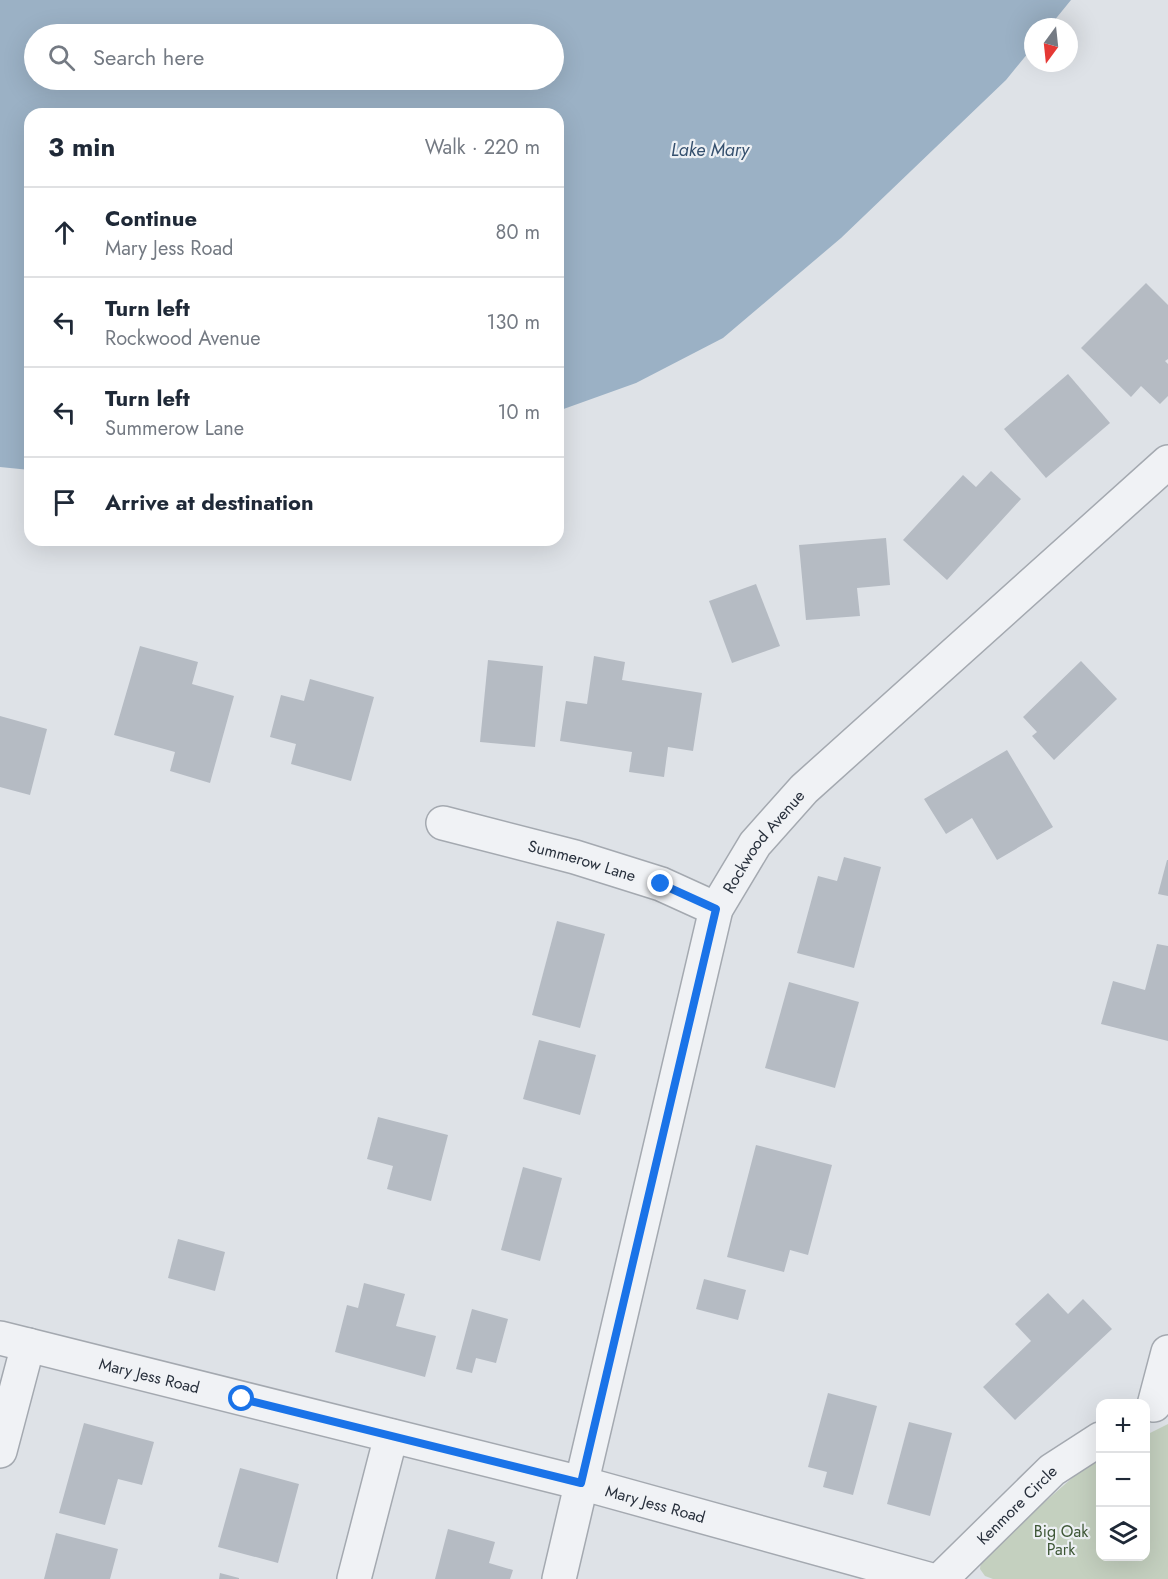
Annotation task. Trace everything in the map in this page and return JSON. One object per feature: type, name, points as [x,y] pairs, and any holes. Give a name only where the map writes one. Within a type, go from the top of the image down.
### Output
[{"type":"street","name":"Rockwood Avenue","points":[[559,1579],[716,909],[755,844],[804,789],[1168,462]]},
{"type":"street","name":"Summerow Lane","points":[[443,823],[575,857],[661,884],[716,909]]},
{"type":"street","name":"Mary Jess Road","points":[[14,1342],[581,1483],[927,1579]]},
{"type":"street","points":[[0,1451],[14,1342]]},
{"type":"street","points":[[1156,1405],[1168,1352]]},
{"type":"street","points":[[354,1579],[391,1436]]},
{"type":"street","name":"Kenmore Circle","points":[[940,1579],[1052,1470],[1096,1442]]},
{"type":"green space","name":"Big Oak Park","points":[[1168,1424],[1168,1579],[993,1579],[985,1576],[980,1569],[982,1554],[1088,1464],[1096,1460],[1096,1561],[1150,1561],[1150,1433]]},
{"type":"water","name":"Lake Mary","points":[[0,0],[1071,0],[1056,18],[1024,18],[1024,58],[1006,80],[841,238],[723,338],[636,383],[564,409],[564,108],[24,108],[24,469],[0,467]]},
{"type":"building","points":[[1146,283],[1168,305],[1168,359],[1165,361],[1168,364],[1168,396],[1160,404],[1141,386],[1131,397],[1081,348]]},
{"type":"building","points":[[1068,374],[1110,423],[1046,478],[1004,429]]},
{"type":"building","points":[[991,471],[1021,499],[947,580],[903,540],[963,475],[976,487]]},
{"type":"building","points":[[886,538],[890,585],[857,588],[860,616],[806,620],[799,545]]},
{"type":"building","points":[[756,584],[780,646],[732,663],[709,601]]},
{"type":"building","points":[[140,646],[198,662],[192,684],[234,696],[210,783],[170,771],[175,752],[114,735]]},
{"type":"building","points":[[594,656],[625,662],[622,680],[702,693],[693,751],[668,747],[664,777],[629,772],[632,752],[560,741],[566,701],[587,704]]},
{"type":"building","points":[[488,660],[543,666],[535,747],[480,742]]},
{"type":"building","points":[[1081,661],[1117,699],[1054,760],[1032,736],[1037,732],[1023,717]]},
{"type":"building","points":[[310,679],[374,697],[351,781],[291,764],[296,744],[270,737],[281,695],[304,701]]},
{"type":"building","points":[[0,716],[47,729],[30,795],[0,787]]},
{"type":"building","points":[[1007,750],[1053,827],[997,860],[972,818],[946,834],[924,799]]},
{"type":"building","points":[[844,857],[881,867],[854,968],[797,953],[818,876],[837,881]]},
{"type":"building","points":[[1168,860],[1168,896],[1158,894]]},
{"type":"building","points":[[557,921],[605,934],[580,1028],[532,1015]]},
{"type":"building","points":[[1157,944],[1168,946],[1168,1041],[1101,1024],[1113,981],[1145,990]]},
{"type":"building","points":[[789,982],[859,1002],[835,1088],[765,1068]]},
{"type":"building","points":[[539,1040],[596,1055],[580,1115],[523,1099]]},
{"type":"building","points":[[378,1117],[448,1135],[431,1201],[387,1189],[393,1166],[367,1159]]},
{"type":"building","points":[[756,1145],[832,1165],[808,1255],[790,1250],[784,1272],[727,1257]]},
{"type":"building","points":[[523,1167],[562,1178],[540,1261],[501,1250]]},
{"type":"building","points":[[178,1239],[225,1252],[215,1291],[168,1278]]},
{"type":"building","points":[[704,1279],[746,1290],[738,1320],[696,1309]]},
{"type":"building","points":[[364,1283],[405,1294],[396,1326],[436,1336],[425,1377],[335,1352],[347,1305],[358,1308]]},
{"type":"building","points":[[1048,1293],[1068,1314],[1083,1299],[1112,1329],[1015,1420],[983,1387],[1031,1341],[1015,1324]]},
{"type":"building","points":[[472,1309],[508,1319],[496,1363],[476,1358],[472,1373],[456,1369]]},
{"type":"building","points":[[828,1393],[877,1406],[853,1495],[823,1487],[827,1472],[808,1467]]},
{"type":"building","points":[[909,1422],[952,1433],[930,1516],[887,1504]]},
{"type":"building","points":[[84,1423],[154,1442],[142,1485],[118,1479],[105,1525],[59,1513]]},
{"type":"building","points":[[240,1468],[299,1484],[278,1563],[218,1547]]},
{"type":"building","points":[[448,1529],[495,1542],[489,1563],[513,1570],[510,1579],[435,1579]]},
{"type":"building","points":[[56,1533],[118,1549],[110,1579],[44,1579]]},
{"type":"building","points":[[220,1573],[239,1578],[239,1579],[219,1579]]},
{"type":"route","points":[[242,1399],[581,1483],[716,909],[661,884]]}]
